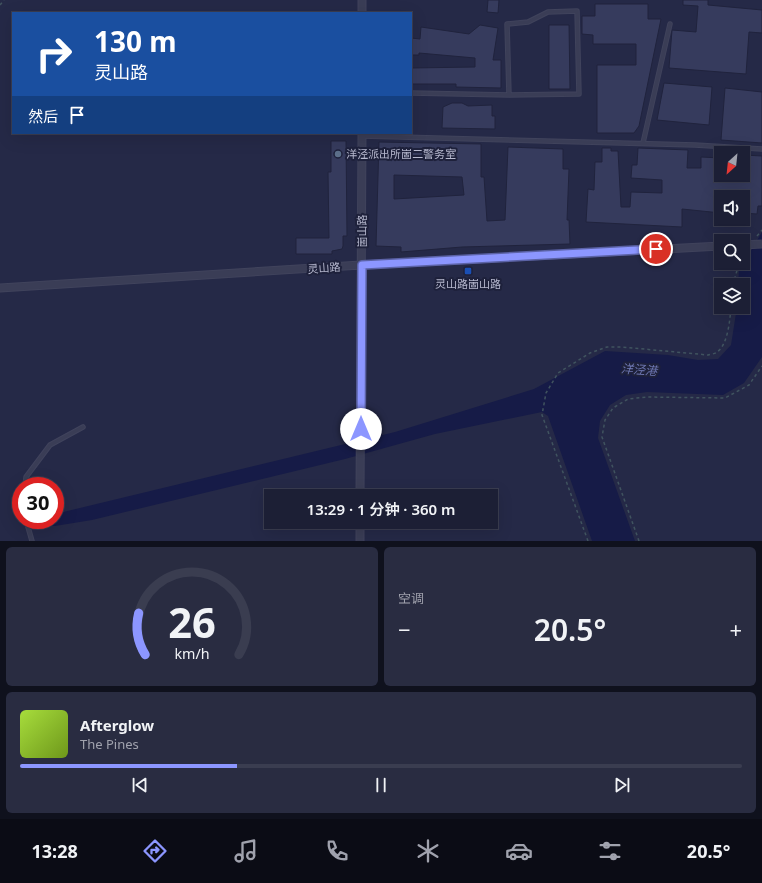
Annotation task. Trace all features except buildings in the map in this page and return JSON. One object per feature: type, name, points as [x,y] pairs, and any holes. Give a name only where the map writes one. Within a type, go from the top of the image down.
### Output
[{"type":"street","points":[[362,0],[362,12]]},
{"type":"street","name":"崮山路","points":[[360,489],[362,134]]},
{"type":"street","points":[[750,245],[762,244]]},
{"type":"street","name":"灵山路","points":[[0,288],[362,265],[714,246]]},
{"type":"street","points":[[360,529],[360,541]]},
{"type":"lane","points":[[412,93],[509,96],[579,94],[577,11],[548,12],[528,22],[507,24],[509,96]]},
{"type":"lane","points":[[643,144],[670,24]]},
{"type":"lane","points":[[362,134],[762,149]]},
{"type":"lane","points":[[26,477],[50,445],[83,426]]},
{"type":"lane","points":[[29,529],[32,541]]},
{"type":"path","points":[[0,4],[4,0]]},
{"type":"path","points":[[588,541],[542,415],[546,393],[558,373],[590,353],[607,348],[708,355],[718,352],[724,344],[729,328],[730,314]]},
{"type":"path","points":[[639,541],[602,437],[605,420],[613,408],[628,399],[647,397],[725,398],[749,385],[762,366]]},
{"type":"water","name":"洋泾港","points":[[762,232],[762,357],[744,383],[723,395],[647,392],[626,395],[610,405],[600,421],[598,438],[635,541],[592,541],[548,416],[542,412],[435,434],[345,459],[92,520],[64,525],[64,512],[395,432],[534,389],[605,351],[668,355],[698,360],[718,359],[731,345],[736,314],[750,314],[750,278],[738,278],[740,270],[750,270],[750,252]]},
{"type":"place","name":"洋泾派出所崮二警务室","points":[[338,154]]},
{"type":"place","name":"灵山路崮山路","points":[[468,271]]},
{"type":"route","points":[[361,429],[362,265],[656,249]]}]
